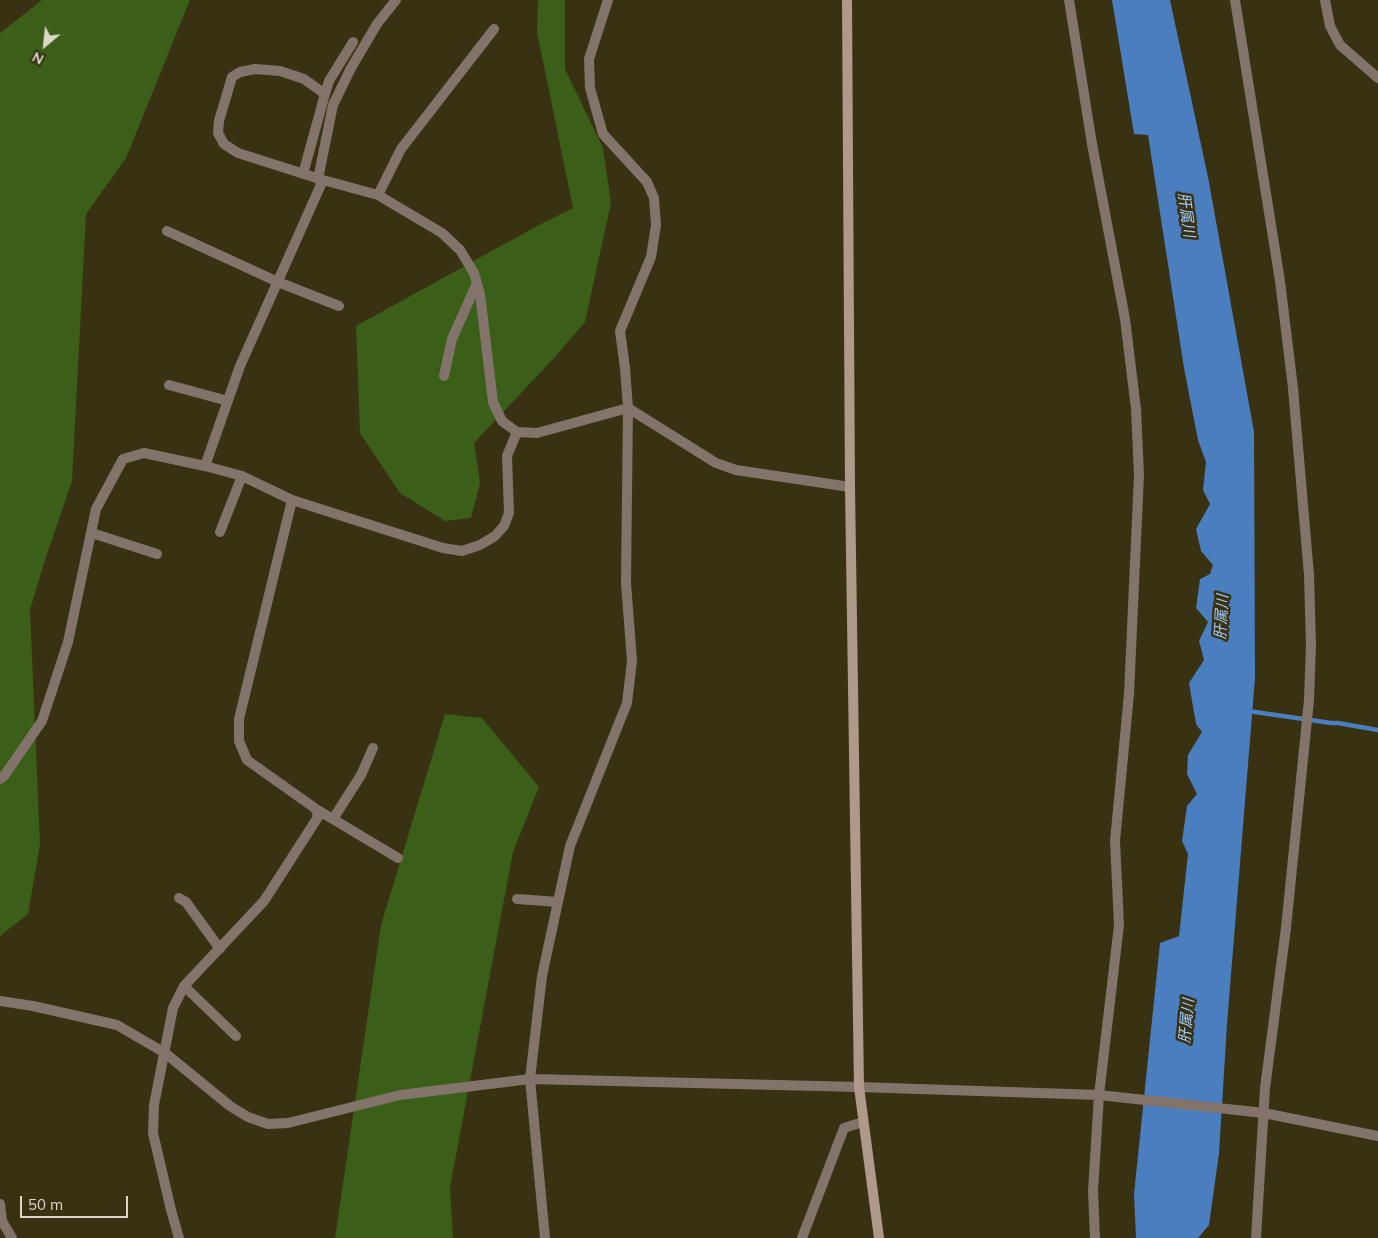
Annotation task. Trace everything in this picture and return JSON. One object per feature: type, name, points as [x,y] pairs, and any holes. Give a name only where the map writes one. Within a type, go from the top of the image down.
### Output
[{"type":"street","points":[[205,466],[240,366],[321,180],[333,105],[351,68],[373,32],[396,0]]},
{"type":"street","points":[[545,1238],[530,1079],[542,976],[570,846],[627,703],[632,661],[626,583],[628,408],[620,331],[651,257],[656,225],[654,198],[647,182],[603,134],[590,88],[589,59],[608,0]]},
{"type":"street","points":[[846,0],[850,487],[859,1087],[879,1238]]},
{"type":"street","points":[[1069,0],[1092,144],[1126,319],[1136,409],[1139,474],[1129,694],[1115,841],[1120,925],[1099,1095],[1093,1191],[1095,1238]]},
{"type":"street","points":[[1235,0],[1280,281],[1292,378],[1309,575],[1311,645],[1309,700],[1286,928],[1261,1113],[1256,1238]]},
{"type":"street","points":[[1325,0],[1330,26],[1340,45],[1378,78]]},
{"type":"street","points":[[378,195],[401,149],[494,29]]},
{"type":"street","points":[[303,174],[329,81],[353,42]]},
{"type":"street","points":[[326,94],[304,79],[280,71],[254,68],[240,72],[232,77],[219,121],[218,133],[224,144],[238,152],[321,180],[378,195],[442,233],[460,250],[474,273],[480,294],[493,402],[502,421],[517,432],[537,433],[628,408],[716,464],[736,470],[850,487]]},
{"type":"street","points":[[167,231],[278,282],[338,306]]},
{"type":"street","points":[[444,376],[452,339],[477,283]]},
{"type":"street","points":[[169,385],[228,401]]},
{"type":"street","points":[[0,779],[42,721],[68,642],[96,510],[123,459],[144,453],[242,476],[292,500],[444,548],[462,551],[480,545],[495,536],[504,526],[509,513],[508,456],[517,432]]},
{"type":"street","points":[[220,532],[242,476]]},
{"type":"street","points":[[292,500],[239,718],[239,741],[248,760],[316,808],[398,858]]},
{"type":"street","points":[[92,533],[157,554]]},
{"type":"street","points":[[333,819],[361,775],[373,748]]},
{"type":"street","points":[[179,1238],[152,1133],[154,1105],[173,1008],[184,986],[264,901],[318,817],[316,808]]},
{"type":"street","points":[[179,898],[186,902],[220,949]]},
{"type":"street","points":[[516,899],[558,902]]},
{"type":"street","points":[[184,986],[236,1036]]},
{"type":"street","points":[[0,1001],[33,1006],[116,1025],[165,1054],[230,1106],[248,1117],[268,1124],[288,1123],[400,1095],[530,1079],[1099,1095],[1261,1113],[1378,1136]]},
{"type":"street","points":[[802,1238],[844,1128],[863,1122]]},
{"type":"street","points":[[0,1204],[2,1221],[12,1238]]},
{"type":"green space","points":[[42,0],[190,0],[126,158],[86,214],[72,481],[30,610],[40,844],[28,914],[0,936],[0,33]]},
{"type":"green space","points":[[538,0],[565,0],[565,69],[603,148],[611,203],[585,322],[474,443],[480,483],[471,518],[445,521],[400,493],[360,433],[356,326],[573,208],[537,32]]},
{"type":"green space","points":[[445,714],[482,718],[539,787],[513,852],[450,1187],[453,1238],[335,1238],[381,925]]},
{"type":"water","name":"肝属川","points":[[1112,0],[1170,0],[1208,177],[1254,432],[1255,678],[1227,1024],[1219,1153],[1209,1225],[1198,1238],[1136,1238],[1134,1194],[1160,943],[1179,936],[1188,854],[1182,841],[1187,806],[1197,794],[1187,774],[1188,755],[1202,732],[1196,724],[1189,683],[1204,660],[1199,641],[1208,622],[1196,608],[1200,579],[1210,574],[1213,565],[1201,551],[1196,529],[1210,504],[1203,490],[1206,462],[1198,440],[1184,368],[1148,135],[1134,134]]},
{"type":"waterway","points":[[1248,711],[1378,730]]}]
